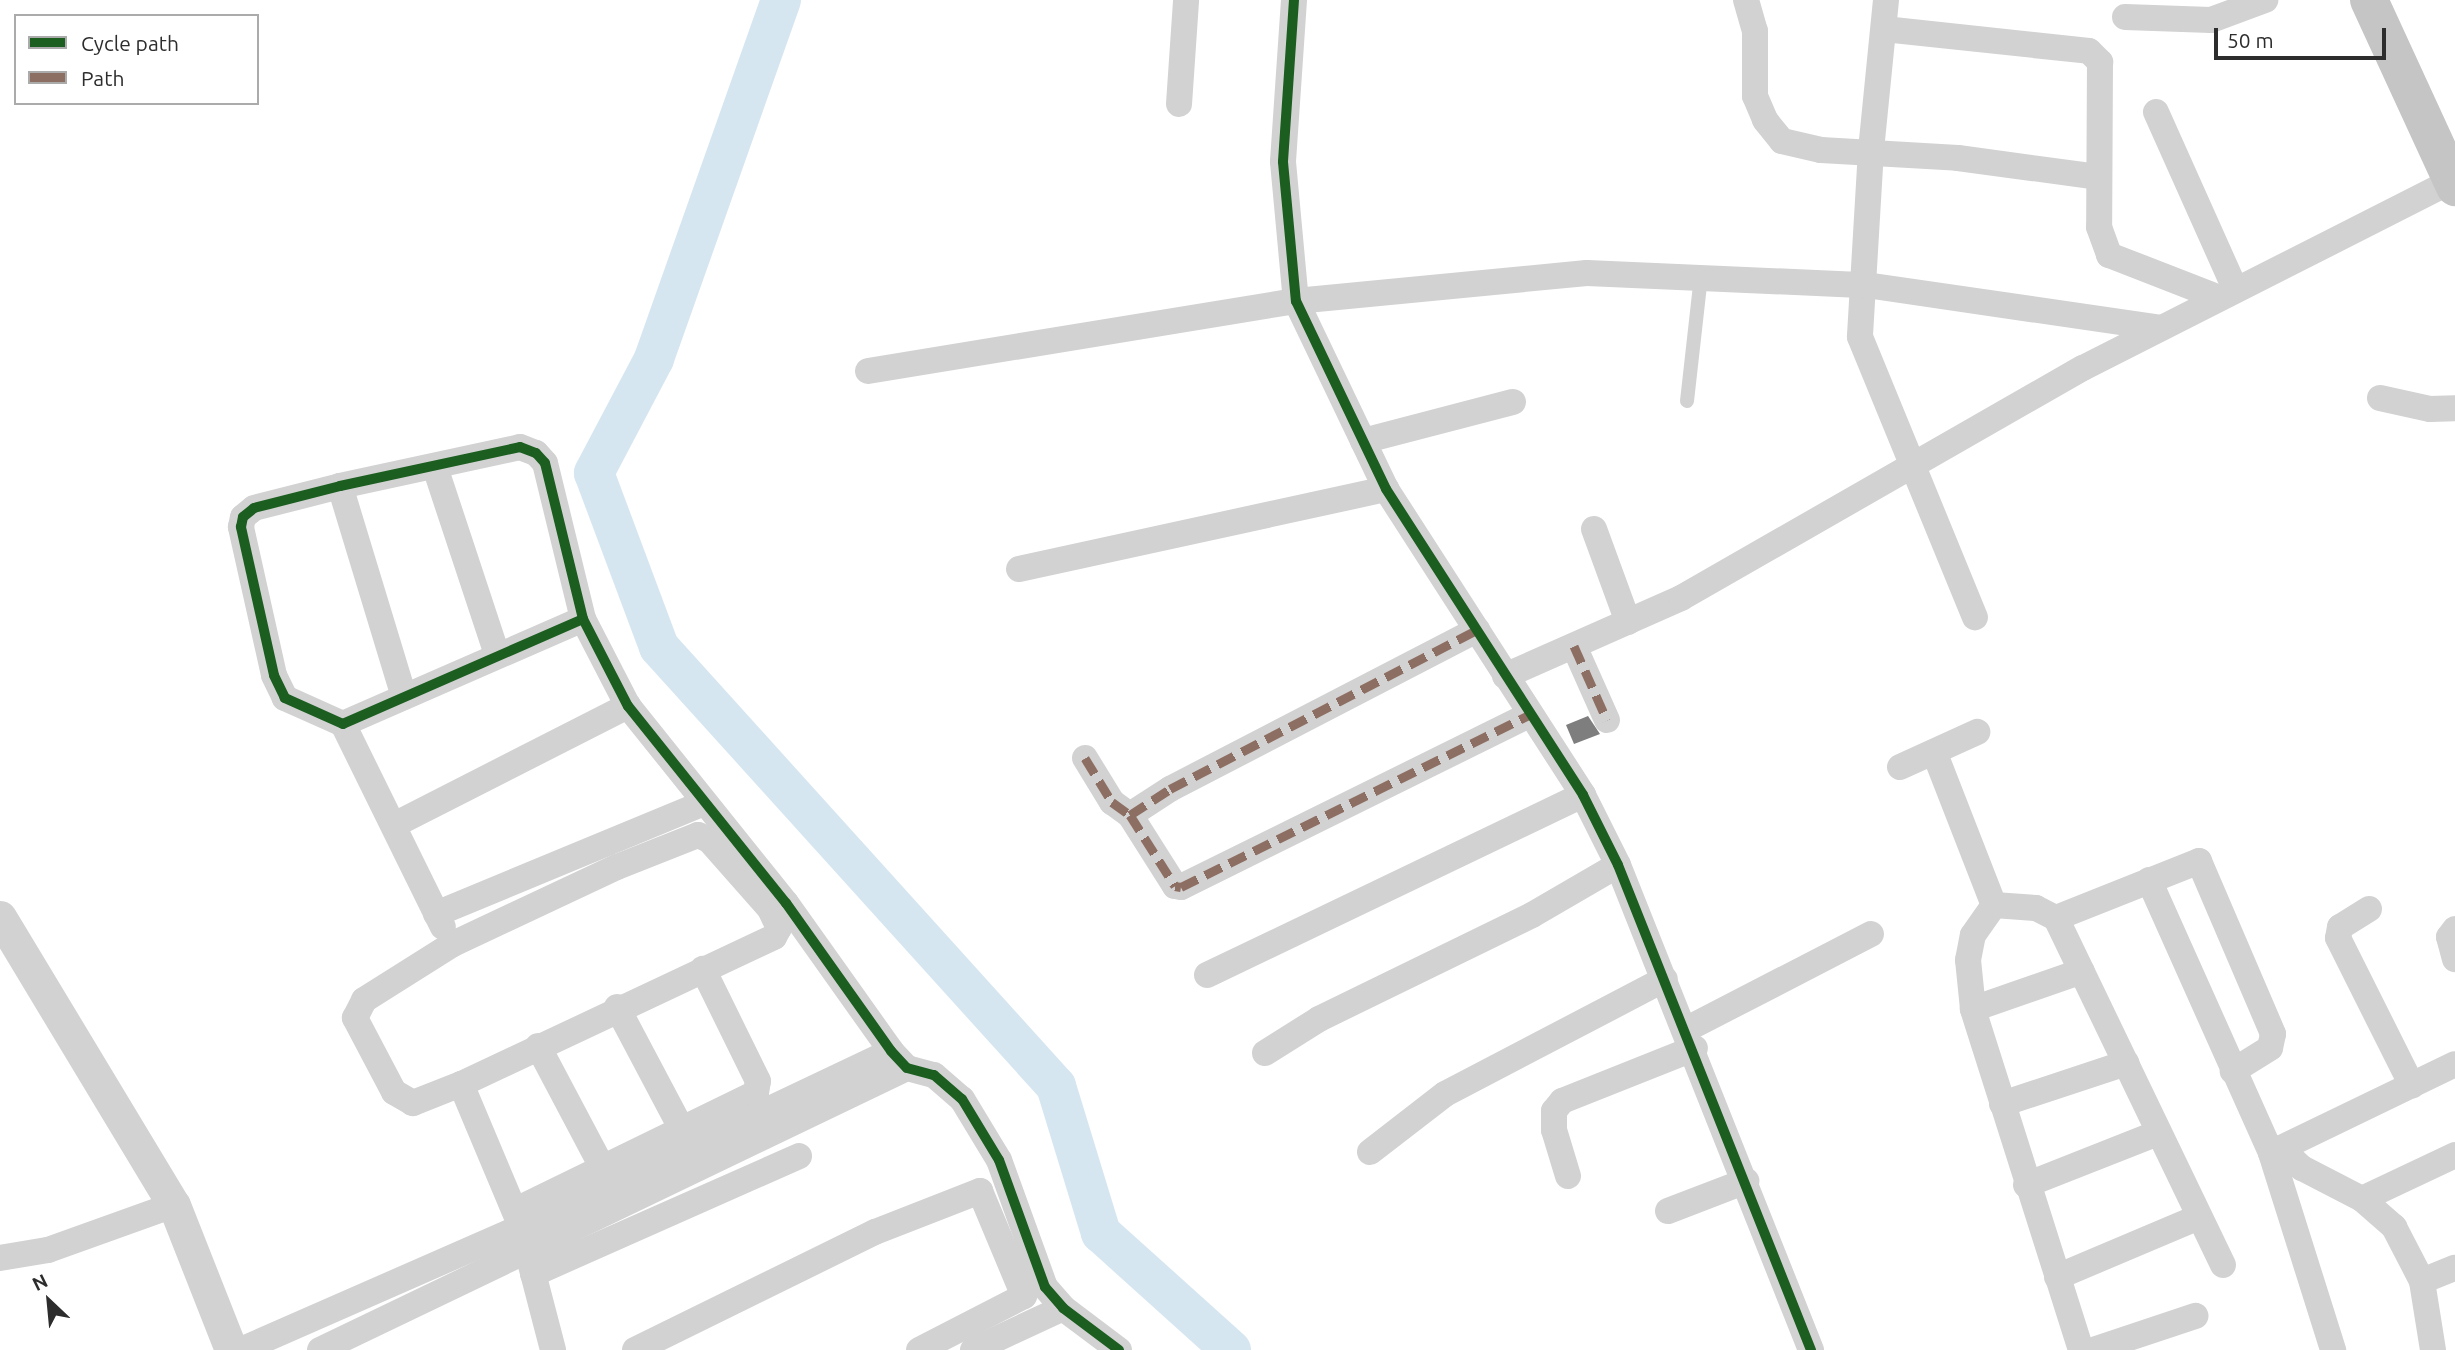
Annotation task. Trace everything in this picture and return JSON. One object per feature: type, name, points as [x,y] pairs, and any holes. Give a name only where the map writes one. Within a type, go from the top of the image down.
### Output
[{"type":"main road","points":[[2378,4],[2454,182]]},
{"type":"street","points":[[1179,104],[1186,0]]},
{"type":"street","points":[[1294,0],[1283,162],[1296,301],[1386,489],[1583,795],[1618,865],[1691,1039],[1811,1350]]},
{"type":"street","points":[[1745,0],[1755,32],[1755,96],[1765,120],[1782,141],[1821,150],[1871,150],[2098,177]]},
{"type":"street","points":[[1886,0],[1871,150],[1866,285],[1860,337],[1910,465],[1975,617]]},
{"type":"street","points":[[2125,17],[2211,20],[2265,0]]},
{"type":"street","points":[[1884,29],[2090,51],[2100,62],[2099,227],[2109,255],[2228,293]]},
{"type":"street","points":[[2156,112],[2228,293]]},
{"type":"street","points":[[1505,676],[1628,622],[1742,565],[1910,465],[2160,328],[2454,182]]},
{"type":"street","points":[[868,370],[1296,301],[1587,273],[1866,285],[2160,328]]},
{"type":"street","points":[[2380,398],[2430,409],[2455,408]]},
{"type":"street","points":[[1363,441],[1513,402]]},
{"type":"street","points":[[453,944],[343,724],[285,698],[274,675],[241,527],[243,517],[254,509],[340,486],[520,447],[536,453],[545,463],[583,619],[628,706],[786,903],[899,1059],[934,1075],[962,1100],[999,1160],[1037,1272],[1063,1308],[1119,1350]]},
{"type":"street","points":[[435,467],[497,654]]},
{"type":"street","points":[[340,486],[403,694]]},
{"type":"street","points":[[1019,569],[1386,489]]},
{"type":"street","points":[[1594,529],[1628,622]]},
{"type":"street","points":[[343,724],[403,694],[583,619]]},
{"type":"street","points":[[1130,815],[1170,789],[1477,630]]},
{"type":"street","points":[[1574,646],[1607,720]]},
{"type":"street","points":[[394,825],[628,706]]},
{"type":"street","points":[[1085,758],[1112,802],[1130,815],[1175,886],[1181,887],[1531,715]]},
{"type":"street","points":[[1900,767],[1935,754],[1977,732]]},
{"type":"street","points":[[1935,754],[1994,905]]},
{"type":"street","points":[[1207,975],[1263,944],[1583,795]]},
{"type":"street","points":[[436,914],[704,803]]},
{"type":"street","points":[[698,835],[709,840],[761,900],[779,928],[774,937],[703,969],[617,1007],[461,1084],[413,1103],[400,1100],[355,1018],[364,1000],[453,944],[617,867],[698,835]]},
{"type":"street","points":[[2056,918],[2190,862],[2199,861],[2206,868],[2273,1034],[2270,1048],[2233,1071]]},
{"type":"street","points":[[1265,1053],[1319,1019],[1532,915],[1618,865]]},
{"type":"street","points":[[2149,880],[2233,1071],[2276,1150],[2333,1350]]},
{"type":"street","points":[[1994,905],[2036,908],[2056,918],[2223,1265]]},
{"type":"street","points":[[1994,905],[1973,935],[1968,960],[1973,1009],[2026,1185],[2081,1350]]},
{"type":"street","points":[[2369,909],[2340,927],[2338,937],[2412,1086]]},
{"type":"street","points":[[0,917],[174,1205],[232,1350]]},
{"type":"street","points":[[2455,929],[2449,937],[2455,959]]},
{"type":"street","points":[[1568,1177],[1554,1130],[1554,1111],[1562,1101],[1691,1039],[1871,934]]},
{"type":"street","points":[[317,1313],[326,1347],[485,1271],[524,1241],[601,1166],[747,1100],[756,1093],[758,1081],[703,969]]},
{"type":"street","points":[[1973,1009],[2082,971]]},
{"type":"street","points":[[1370,1152],[1445,1094],[1665,979]]},
{"type":"street","points":[[617,1007],[682,1130]]},
{"type":"street","points":[[538,1046],[601,1166]]},
{"type":"street","points":[[524,1241],[899,1059]]},
{"type":"street","points":[[2002,1104],[2126,1063]]},
{"type":"street","points":[[2276,1150],[2455,1063]]},
{"type":"street","points":[[461,1084],[524,1241],[553,1350]]},
{"type":"street","points":[[2026,1185],[2158,1133]]},
{"type":"street","points":[[2276,1150],[2302,1168],[2362,1199],[2394,1227],[2423,1281],[2433,1350]]},
{"type":"street","points":[[2362,1199],[2455,1155]]},
{"type":"street","points":[[240,1350],[317,1313],[473,1247],[524,1241],[799,1156]]},
{"type":"street","points":[[1668,1210],[1746,1181]]},
{"type":"street","points":[[635,1350],[875,1232],[980,1191],[1024,1296],[919,1350]]},
{"type":"street","points":[[0,1258],[48,1250],[174,1205]]},
{"type":"street","points":[[2057,1277],[2199,1217]]},
{"type":"street","points":[[473,1247],[485,1271]]},
{"type":"street","points":[[2423,1281],[2455,1268]]},
{"type":"street","points":[[973,1350],[1063,1308]]},
{"type":"street","points":[[2093,1350],[2195,1316]]},
{"type":"lane","points":[[1688,401],[1701,276]]},
{"type":"building","points":[[1588,716],[1600,734],[1574,744],[1566,725]]},
{"type":"waterway","points":[[781,0],[654,359],[594,473],[659,647],[1056,1086],[1101,1233],[1231,1350]]},
{"type":"marked path","points":[[1085,758],[1112,802],[1130,815],[1170,789],[1477,630]]},
{"type":"marked path","points":[[1574,646],[1607,720]]},
{"type":"marked path","points":[[1130,815],[1175,886],[1181,887],[1531,714]]},
{"type":"cycle path","points":[[1294,0],[1283,162],[1296,301],[1386,489],[1583,795],[1618,865],[1811,1350]]},
{"type":"cycle path","points":[[583,619],[343,724],[285,698],[274,675],[241,527],[243,517],[254,508],[340,486],[520,447],[536,453],[545,463],[583,619],[628,706],[786,903],[891,1051],[907,1068],[934,1075],[962,1099],[999,1160],[1045,1287],[1063,1308],[1119,1350]]}]
